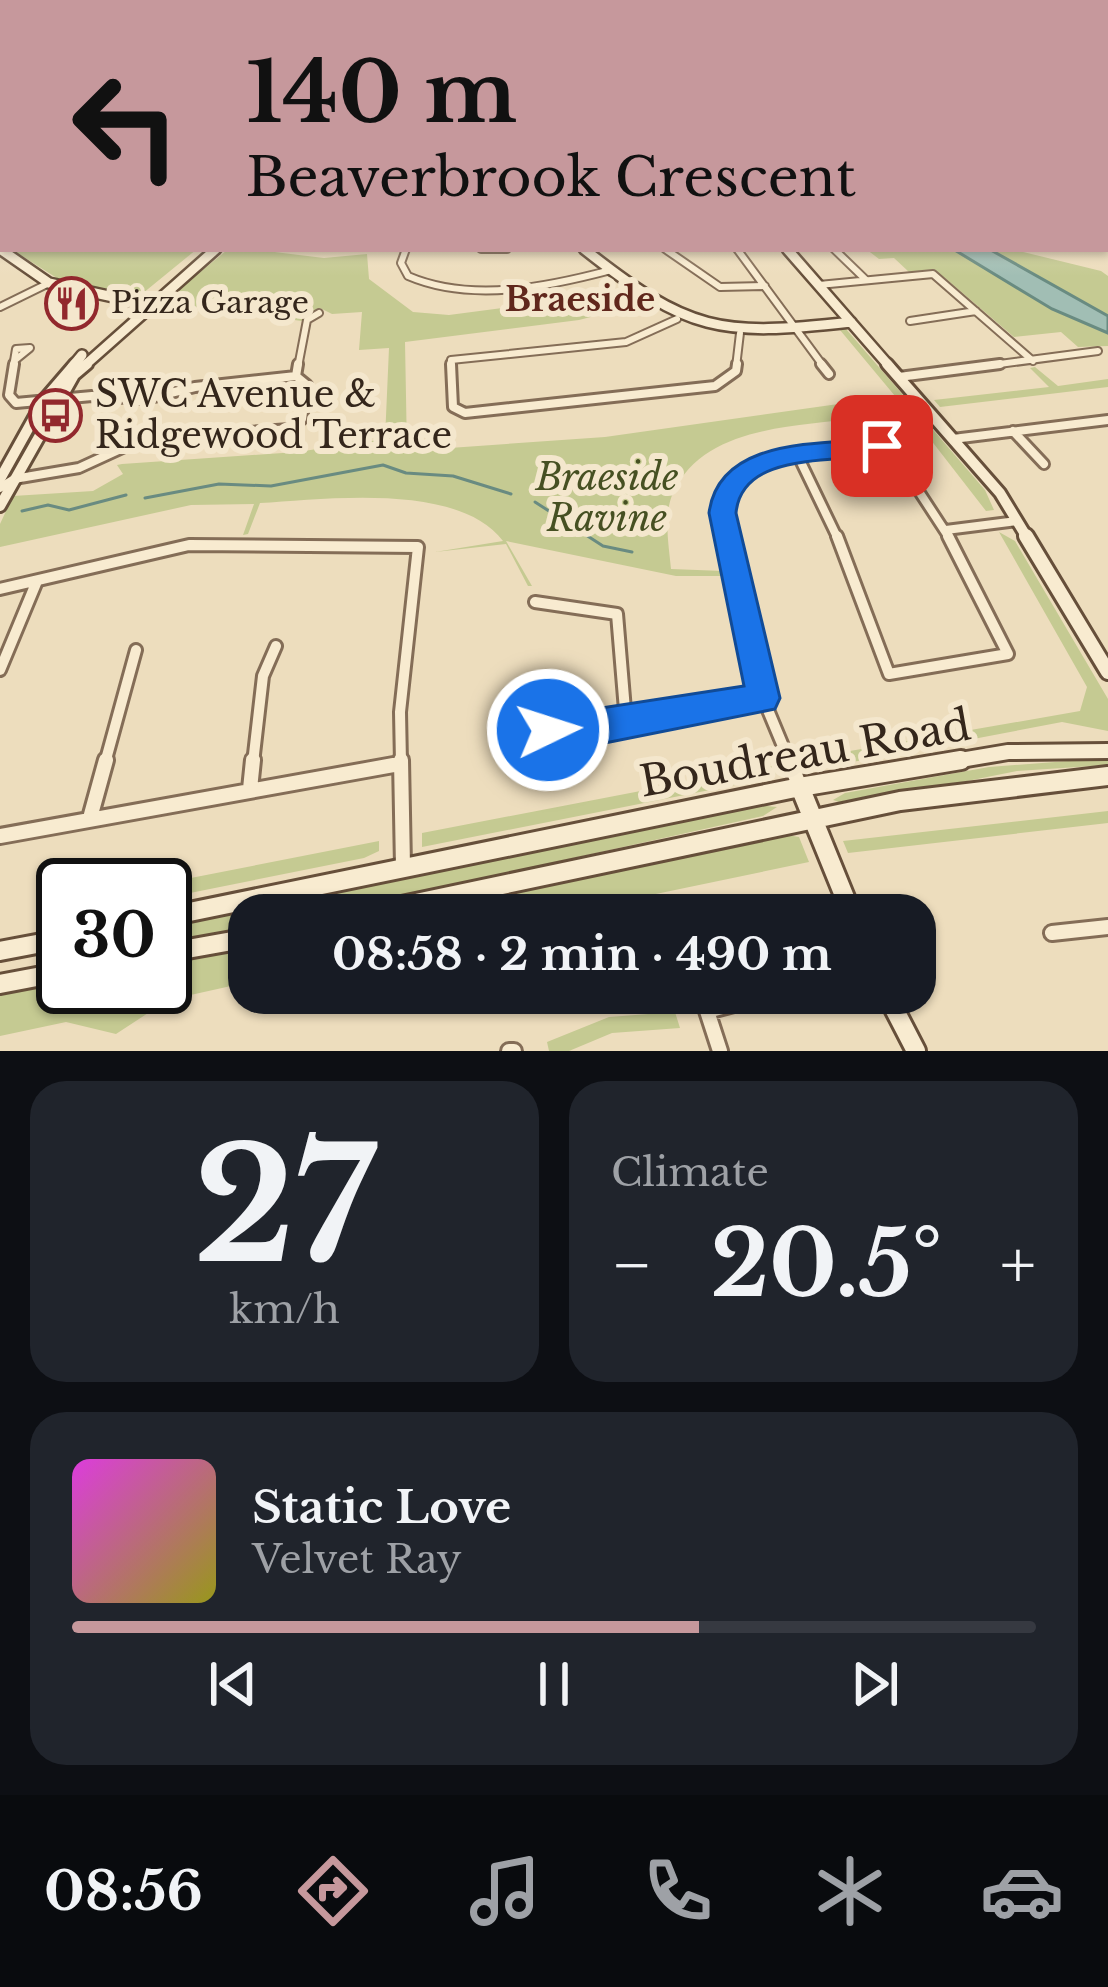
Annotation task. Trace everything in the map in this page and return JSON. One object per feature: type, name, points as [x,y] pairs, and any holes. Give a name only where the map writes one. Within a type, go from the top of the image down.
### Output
[{"type":"main road","points":[[4,252],[50,283],[145,304]]},
{"type":"main road","points":[[145,304],[203,252]]},
{"type":"main road","points":[[0,478],[88,348],[212,252]]},
{"type":"main road","points":[[588,252],[677,319],[740,333],[851,322]]},
{"type":"main road","points":[[791,252],[953,439],[1017,521],[1108,672]]},
{"type":"main road","points":[[0,506],[51,399]]},
{"type":"main road","name":"Boudreau Road","points":[[192,911],[800,787],[1008,752],[1108,751]]},
{"type":"main road","name":"Boudreau Road","points":[[459,894],[900,801],[1108,776]]},
{"type":"main road","points":[[800,787],[843,894]]},
{"type":"main road","points":[[192,948],[228,942]]},
{"type":"main road","points":[[0,952],[36,944]]},
{"type":"main road","points":[[0,984],[36,977]]},
{"type":"main road","points":[[897,1014],[916,1051]]},
{"type":"street","points":[[405,252],[401,260],[405,273],[450,290],[565,282],[611,271]]},
{"type":"street","points":[[669,252],[720,287],[765,286]]},
{"type":"street","points":[[739,252],[829,374]]},
{"type":"street","points":[[837,252],[865,279]]},
{"type":"street","points":[[819,285],[933,274],[1033,361]]},
{"type":"street","points":[[0,307],[50,283]]},
{"type":"street","points":[[910,321],[976,311]]},
{"type":"street","points":[[296,376],[307,320],[319,313]]},
{"type":"street","points":[[677,319],[626,342],[451,360],[453,407],[465,413],[715,386],[736,371],[740,333]]},
{"type":"street","points":[[899,376],[1098,352]]},
{"type":"street","points":[[0,488],[14,479],[71,471],[140,440],[290,429],[302,419],[307,385],[296,376],[195,387],[146,399],[9,401],[14,362]]},
{"type":"street","points":[[953,439],[1103,420],[1108,429]]},
{"type":"street","points":[[1013,431],[1044,464]]},
{"type":"street","points":[[798,457],[826,508],[889,674],[1008,654],[946,530],[890,447],[798,457],[748,467],[731,481],[723,499],[763,698],[800,787]]},
{"type":"street","points":[[946,530],[1017,521]]},
{"type":"street","points":[[0,590],[189,544],[418,547],[399,764],[403,868]]},
{"type":"street","points":[[0,670],[37,581]]},
{"type":"street","points":[[535,602],[617,614],[626,722]]},
{"type":"street","points":[[250,789],[263,676],[276,646]]},
{"type":"street","points":[[90,818],[136,650]]},
{"type":"street","points":[[548,730],[763,698]]},
{"type":"street","points":[[0,836],[399,764]]},
{"type":"street","points":[[1052,933],[1108,927]]},
{"type":"street","points":[[707,1014],[719,1051]]},
{"type":"green space","points":[[16,252],[193,252],[137,298],[60,280]]},
{"type":"green space","name":"Braeside Ravine","points":[[225,252],[274,252],[324,258],[367,254],[369,279],[413,312],[449,315],[625,292],[641,304],[579,320],[405,342],[407,451],[605,437],[895,396],[840,330],[846,329],[985,490],[994,510],[986,511],[913,417],[900,412],[863,418],[874,437],[859,418],[754,433],[706,454],[687,471],[668,511],[671,569],[723,571],[724,576],[676,576],[506,541],[532,586],[528,586],[506,544],[435,552],[503,541],[482,522],[455,510],[390,498],[260,503],[248,534],[243,535],[254,504],[191,505],[0,547],[0,524],[13,496],[93,491],[123,474],[117,465],[297,452],[385,439],[389,348],[359,350],[362,312],[332,314],[320,308],[302,321],[162,303]]},
{"type":"green space","points":[[870,252],[958,252],[1052,309],[1108,333],[1108,346],[1078,347],[1061,332],[1014,337],[945,278],[927,270],[909,272],[894,258],[879,259]]},
{"type":"green space","points":[[994,252],[1023,252],[1101,271],[1108,276],[1108,316]]},
{"type":"green space","points":[[1030,368],[1058,386],[1108,379],[1108,387],[940,407],[934,400],[1049,387]]},
{"type":"green space","points":[[999,532],[1015,541],[1108,699],[1108,731],[1062,722],[821,768],[804,759],[1080,711],[1087,687]]},
{"type":"green space","points":[[1108,758],[1108,765],[1017,771],[848,805],[833,800],[845,793],[989,767]]},
{"type":"green space","points":[[776,765],[775,777],[422,847],[422,833]]},
{"type":"green space","points":[[758,805],[777,807],[763,816],[411,894],[314,894]]},
{"type":"green space","points":[[1108,811],[1108,823],[848,853],[843,841]]},
{"type":"green space","points":[[787,835],[799,837],[809,862],[656,894],[504,894]]},
{"type":"green space","points":[[379,841],[379,851],[364,858],[192,893],[192,878]]},
{"type":"green space","points":[[228,911],[228,933],[192,940],[192,919]]},
{"type":"green space","points":[[228,951],[228,987],[192,995],[192,959]]},
{"type":"green space","points":[[36,986],[36,1014],[147,1014],[116,1034],[66,1022],[0,1036],[0,992]]},
{"type":"green space","points":[[676,1014],[680,1028],[612,1033],[569,1051],[549,1051],[547,1042],[609,1017]]},
{"type":"water","points":[[958,252],[994,252],[1108,316],[1108,333],[1052,309]]},
{"type":"waterway","points":[[145,498],[219,484],[271,486],[383,465],[406,473],[453,476],[511,494]]},
{"type":"waterway","points":[[22,511],[48,505],[69,510],[126,495]]},
{"type":"waterway","points":[[535,502],[603,546],[632,552]]},
{"type":"place","name":"Pizza Garage","points":[[72,303]]},
{"type":"place","name":"SWC Avenue & Ridgewood Terrace","points":[[56,415]]},
{"type":"district","name":"Braeside","points":[[580,299]]},
{"type":"route","points":[[548,730],[585,730],[763,698],[722,513],[724,492],[736,476],[762,462],[882,446]]}]
